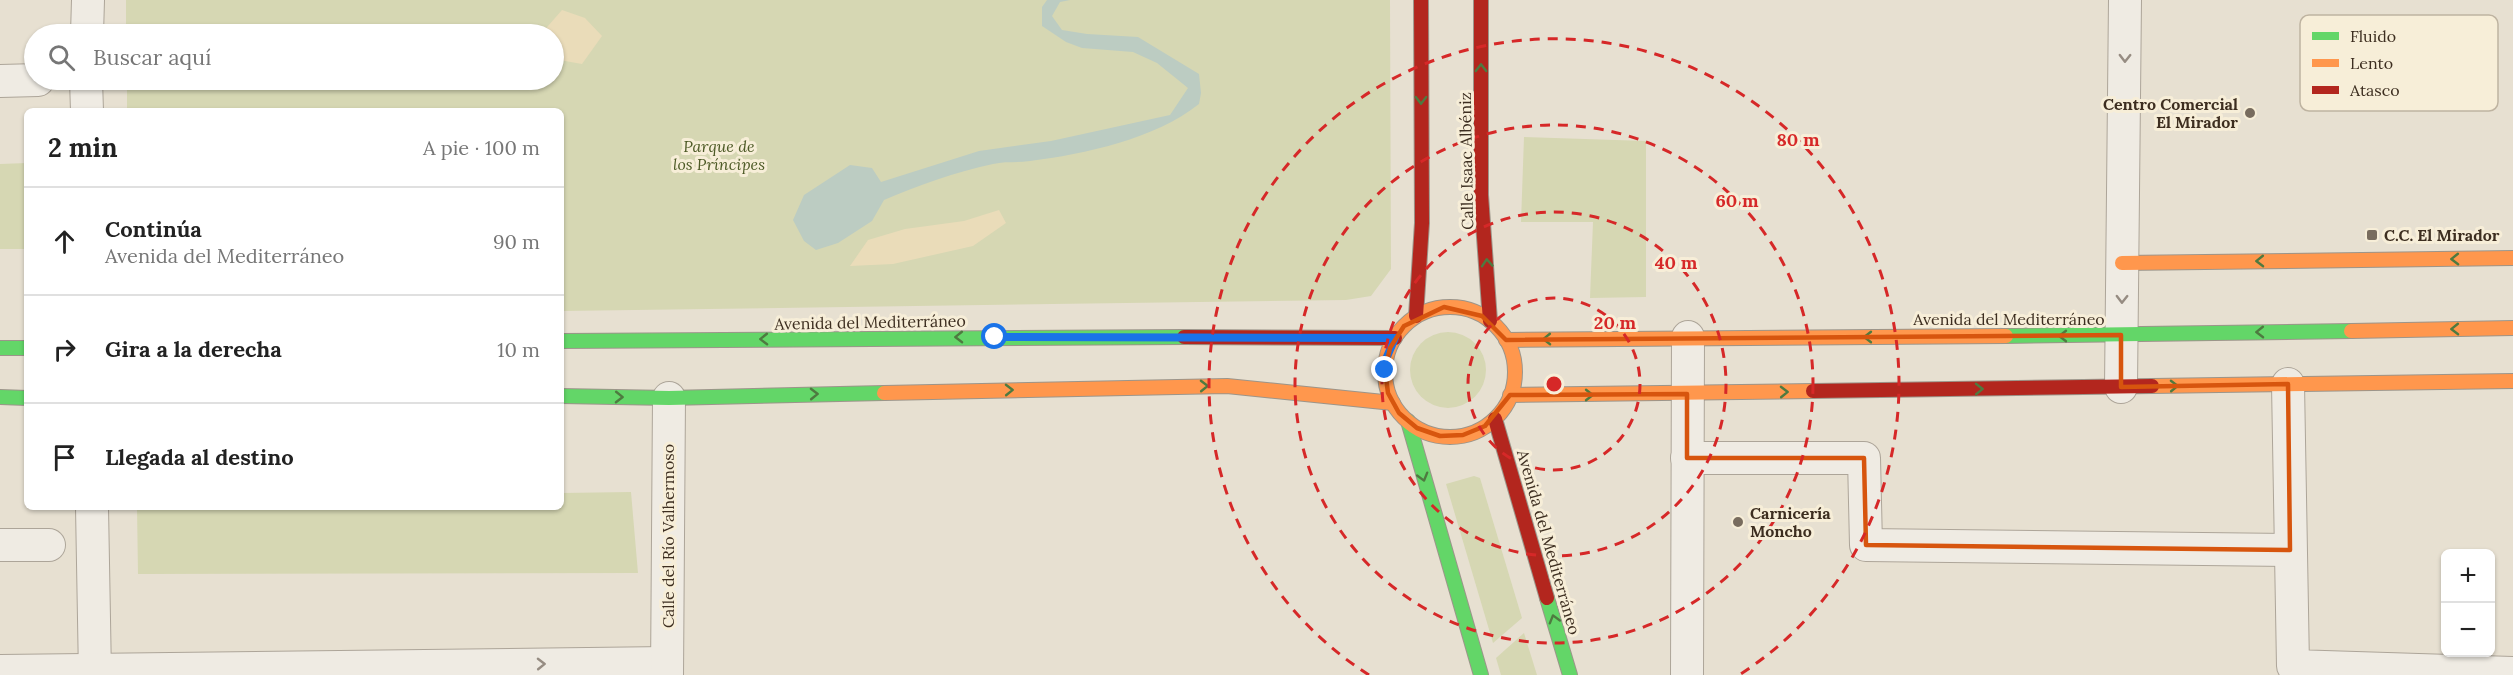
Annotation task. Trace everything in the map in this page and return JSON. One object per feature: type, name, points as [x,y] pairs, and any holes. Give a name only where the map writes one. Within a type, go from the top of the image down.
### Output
[{"type":"street","points":[[87,24],[88,0]]},
{"type":"street","points":[[1416,316],[1422,223],[1421,0]]},
{"type":"street","name":"Calle Isaac Albéniz","points":[[1481,0],[1481,195],[1491,321]]},
{"type":"street","points":[[2121,387],[2125,0]]},
{"type":"street","points":[[0,81],[24,80]]},
{"type":"street","points":[[86,90],[87,108]]},
{"type":"street","points":[[2122,263],[2513,258]]},
{"type":"street","points":[[1454,307],[1474,311],[1491,321],[1506,340],[1514,367],[1510,395],[1495,419],[1475,432],[1452,436],[1428,433],[1408,421],[1388,393],[1386,359],[1395,338],[1416,316],[1435,309],[1454,307]]},
{"type":"street","name":"Avenida del Mediterráneo","points":[[1506,340],[2121,335],[2513,328]]},
{"type":"street","name":"Avenida del Mediterráneo","points":[[564,341],[995,337],[1395,338]]},
{"type":"street","points":[[1687,675],[1688,337]]},
{"type":"street","points":[[0,348],[24,348]]},
{"type":"street","points":[[1510,395],[2513,381]]},
{"type":"street","points":[[2288,384],[2293,666],[2513,673]]},
{"type":"street","points":[[564,396],[669,398],[1227,386],[1393,403]]},
{"type":"street","points":[[0,397],[24,398]]},
{"type":"street","name":"Calle del Río Valhermoso","points":[[666,669],[669,398]]},
{"type":"street","name":"Avenida del Mediterráneo","points":[[1495,419],[1570,675]]},
{"type":"street","points":[[1408,421],[1481,675]]},
{"type":"street","points":[[1687,458],[1864,458],[1866,545],[2290,550]]},
{"type":"street","points":[[92,510],[94,672]]},
{"type":"street","points":[[0,545],[49,545]]},
{"type":"street","points":[[0,671],[666,669]]},
{"type":"highlighted area","points":[[1444,307],[1482,316],[1506,340],[2121,335],[2121,387],[2288,384],[2290,550],[1866,545],[1864,458],[1687,458],[1687,394],[1510,395],[1485,426],[1463,435],[1440,436],[1417,428],[1399,413],[1388,393],[1385,370],[1390,348],[1404,326]]},
{"type":"green space","name":"Parque de los Príncipes","points":[[126,0],[1390,0],[1391,269],[1371,296],[1346,300],[564,311],[564,108],[127,108],[127,90],[564,90],[564,24],[126,24]]},
{"type":"green space","points":[[1524,137],[1646,141],[1646,297],[1590,298],[1593,222],[1521,222]]},
{"type":"green space","points":[[24,163],[24,249],[0,249],[0,164]]},
{"type":"green space","points":[[1448,332],[1463,335],[1475,343],[1483,355],[1486,370],[1483,385],[1475,397],[1463,405],[1448,408],[1433,405],[1421,397],[1413,385],[1410,370],[1413,355],[1421,343],[1433,335]]},
{"type":"green space","points":[[1474,476],[1480,478],[1522,618],[1493,643],[1446,484]]},
{"type":"green space","points":[[631,492],[638,573],[138,574],[137,510],[564,510],[564,493]]},
{"type":"green space","points":[[1524,633],[1537,675],[1501,675],[1496,658]]},
{"type":"sand","points":[[562,10],[585,18],[602,36],[582,64],[564,61],[564,24],[550,24]]},
{"type":"sand","points":[[999,210],[1006,223],[973,246],[893,264],[850,266],[868,240],[905,229],[964,221]]},
{"type":"shaded area","points":[[1047,0],[1070,0],[1060,2],[1052,16],[1062,30],[1138,37],[1199,74],[1201,93],[1199,104],[1162,127],[1119,143],[1051,158],[998,163],[937,179],[884,200],[872,221],[838,243],[816,250],[804,241],[793,220],[804,195],[850,165],[872,168],[881,182],[979,151],[1051,141],[1170,115],[1188,88],[1157,63],[1133,52],[1082,48],[1066,42],[1042,26],[1042,7]]},
{"type":"traffic: fast","points":[[2006,336],[2351,331]]},
{"type":"traffic: fast","points":[[564,341],[1184,337]]},
{"type":"traffic: fast","points":[[0,348],[24,348]]},
{"type":"traffic: fast","points":[[564,396],[669,398],[884,393]]},
{"type":"traffic: fast","points":[[0,397],[24,398]]},
{"type":"traffic: fast","points":[[1408,421],[1481,675]]},
{"type":"traffic: fast","points":[[1547,598],[1570,675]]},
{"type":"traffic: slow","points":[[2122,263],[2513,258]]},
{"type":"traffic: slow","points":[[1450,307],[1475,312],[1496,326],[1510,347],[1515,372],[1510,397],[1496,418],[1475,432],[1450,437],[1425,432],[1404,418],[1390,397],[1385,372],[1390,347],[1404,326],[1425,312],[1450,307]]},
{"type":"traffic: slow","points":[[2351,331],[2513,328]]},
{"type":"traffic: slow","points":[[1506,340],[2006,336]]},
{"type":"traffic: slow","points":[[2152,386],[2513,381]]},
{"type":"traffic: slow","points":[[884,393],[1227,386],[1393,403]]},
{"type":"traffic: slow","points":[[1510,395],[1813,391]]},
{"type":"traffic: jam","points":[[1416,316],[1422,223],[1421,0]]},
{"type":"traffic: jam","points":[[1481,0],[1481,195],[1490,321]]},
{"type":"traffic: jam","points":[[1184,337],[1395,338]]},
{"type":"traffic: jam","points":[[1813,391],[2152,386]]},
{"type":"traffic: jam","points":[[1495,419],[1547,598]]},
{"type":"place","name":"Centro Comercial El Mirador","points":[[2250,113]]},
{"type":"place","name":"C.C. El Mirador","points":[[2372,235]]},
{"type":"place","name":"Carnicería Moncho","points":[[1738,522]]},
{"type":"route","points":[[995,337],[1395,338],[1386,359],[1385,370]]}]
